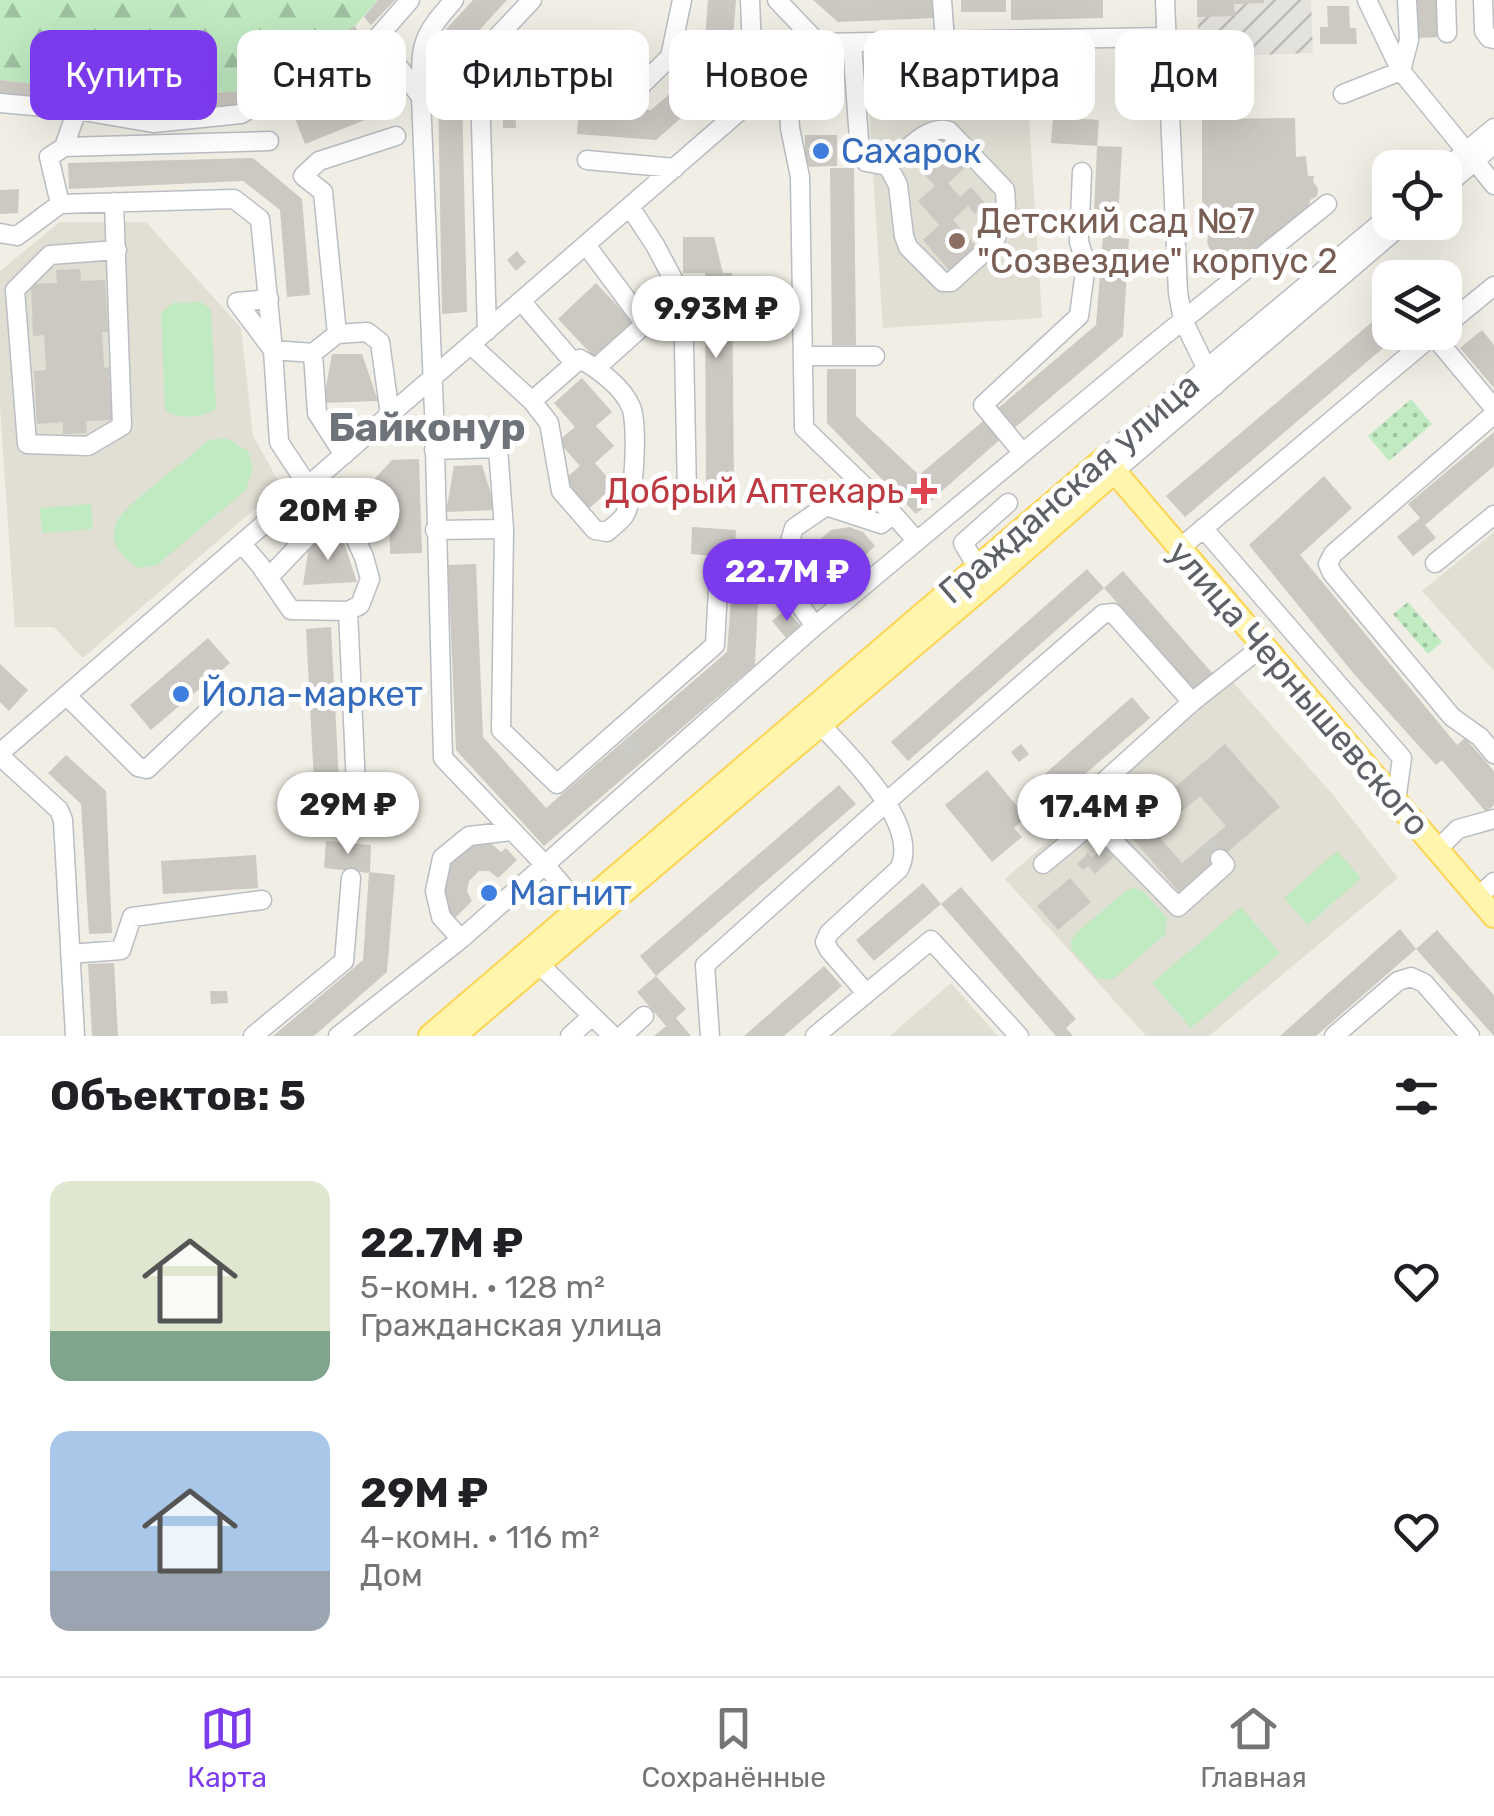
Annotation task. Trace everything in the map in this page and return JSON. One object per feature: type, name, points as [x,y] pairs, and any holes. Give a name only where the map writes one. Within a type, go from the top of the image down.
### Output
[{"type":"main road","name":"улица Чернышевского","points":[[1109,465],[1437,850],[1486,889],[1494,916]]},
{"type":"main road","name":"Гражданская улица","points":[[454,1036],[978,568],[1109,465]]},
{"type":"main road","name":"Гражданская улица","points":[[430,1036],[581,907],[994,578],[1109,465]]},
{"type":"street","points":[[384,30],[410,0]]},
{"type":"street","points":[[454,0],[430,27],[421,50],[443,758],[581,907]]},
{"type":"street","points":[[486,331],[479,56],[532,0]]},
{"type":"street","points":[[649,78],[670,57],[682,0]]},
{"type":"street","points":[[750,0],[751,30]]},
{"type":"street","points":[[777,0],[806,30]]},
{"type":"street","points":[[942,0],[944,30]]},
{"type":"street","points":[[1165,0],[1167,30]]},
{"type":"street","points":[[1367,0],[1401,70],[1494,185]]},
{"type":"street","points":[[1401,70],[1408,40],[1408,0]]},
{"type":"street","points":[[1446,0],[1447,32]]},
{"type":"street","points":[[1482,0],[1484,31],[1494,39]]},
{"type":"street","points":[[844,42],[864,42]]},
{"type":"street","points":[[852,42],[860,153],[866,162],[888,166]]},
{"type":"street","points":[[1342,94],[1401,70]]},
{"type":"street","points":[[406,77],[421,97]]},
{"type":"street","points":[[0,103],[30,106]]},
{"type":"street","points":[[60,204],[49,158],[64,147],[73,120]]},
{"type":"street","points":[[140,120],[175,120]]},
{"type":"street","points":[[75,1036],[63,820],[59,810],[3,746],[66,696],[730,120]]},
{"type":"street","points":[[790,120],[800,177],[804,428],[916,541]]},
{"type":"street","points":[[1171,120],[1178,294],[1183,320],[1210,378]]},
{"type":"street","points":[[940,128],[950,131],[1005,190],[1006,206],[994,244],[951,282],[943,282],[908,247],[898,186],[888,166],[931,130],[940,128]]},
{"type":"street","points":[[1462,166],[1494,128]]},
{"type":"street","points":[[337,334],[323,192],[302,176],[319,161],[396,136]]},
{"type":"street","points":[[64,147],[268,141]]},
{"type":"street","points":[[1462,160],[1494,144]]},
{"type":"street","points":[[586,160],[675,168]]},
{"type":"street","points":[[1022,452],[983,405],[1079,316],[1086,264],[1079,242],[1082,172]]},
{"type":"street","points":[[0,233],[17,236],[60,204],[234,199],[260,219],[279,442],[308,486]]},
{"type":"street","points":[[114,202],[117,250],[122,426],[88,446],[27,444],[15,290],[50,255],[117,250]]},
{"type":"street","points":[[338,1036],[546,866],[647,766],[1022,452],[1328,204]]},
{"type":"street","points":[[630,207],[683,298],[688,492]]},
{"type":"street","name":"Гражданская улица","points":[[1109,465],[1372,231]]},
{"type":"street","name":"Гражданская улица","points":[[1210,378],[1382,240]]},
{"type":"street","points":[[586,245],[645,324],[596,368]]},
{"type":"street","points":[[1462,315],[1490,297]]},
{"type":"street","points":[[269,298],[237,302],[273,350],[313,353],[337,334],[367,332],[380,342],[390,415]]},
{"type":"street","points":[[521,301],[575,364]]},
{"type":"street","points":[[471,345],[532,401],[548,423],[562,491],[595,530],[606,532],[624,516],[633,488],[630,406],[596,368],[580,359],[532,401]]},
{"type":"street","points":[[1180,548],[1415,350]]},
{"type":"street","points":[[1451,350],[1494,411],[1332,554],[1328,564],[1452,717],[1494,754]]},
{"type":"street","points":[[313,353],[317,413],[344,455]]},
{"type":"street","points":[[803,356],[875,356]]},
{"type":"street","points":[[434,450],[498,448],[504,528],[502,730],[557,784],[621,735],[715,645],[719,570]]},
{"type":"street","points":[[978,568],[963,543],[1008,502]]},
{"type":"street","points":[[815,626],[789,590],[785,558],[794,528],[826,506],[882,524],[893,514]]},
{"type":"street","points":[[1435,563],[1494,515]]},
{"type":"street","points":[[242,544],[291,610],[348,611],[360,605],[370,579],[352,531],[332,522],[310,534],[269,577]]},
{"type":"street","points":[[436,530],[504,528]]},
{"type":"street","points":[[1203,528],[1402,758],[1396,801]]},
{"type":"street","points":[[348,611],[356,786]]},
{"type":"street","points":[[710,1036],[705,965],[1104,614],[1114,613],[1192,702]]},
{"type":"street","points":[[1220,859],[1225,864],[1178,906],[1078,804],[1192,702],[1263,646]]},
{"type":"street","points":[[66,696],[138,767],[147,768],[220,700]]},
{"type":"street","points":[[814,718],[886,802],[905,844],[899,869],[828,933],[829,950],[866,994]]},
{"type":"street","points":[[1437,850],[1458,828],[1494,819]]},
{"type":"street","points":[[1043,864],[1095,821]]},
{"type":"street","points":[[461,939],[441,916],[435,892],[442,858],[469,836],[512,831]]},
{"type":"street","points":[[254,1036],[344,961],[352,878]]},
{"type":"street","points":[[70,954],[122,950],[132,917],[262,900]]},
{"type":"street","points":[[816,1036],[931,940],[1018,1036]]},
{"type":"street","points":[[539,964],[612,1036]]},
{"type":"street","points":[[1334,1036],[1398,982],[1411,977],[1424,983],[1470,1036]]},
{"type":"street","points":[[570,1036],[592,1016]]},
{"type":"street","points":[[622,1036],[644,1016]]},
{"type":"shaded area","points":[[1197,0],[1311,0],[1313,53],[1254,55],[1254,30],[1198,30]]},
{"type":"shaded area","name":"Детский сад №7 \"Созвездие\" корпус 2","points":[[870,120],[1029,120],[1042,318],[883,328]]},
{"type":"shaded area","points":[[60,222],[146,222],[241,328],[253,436],[281,486],[83,658],[54,627],[15,627],[0,408],[0,271]]},
{"type":"shaded area","points":[[1494,532],[1494,671],[1422,591]]},
{"type":"shaded area","points":[[1232,681],[1334,796],[1398,878],[1209,1036],[1146,1036],[1005,879]]},
{"type":"shaded area","points":[[951,983],[998,1036],[890,1036]]},
{"type":"green space","points":[[0,0],[378,0],[348,30],[237,30],[237,91],[217,93],[217,30],[30,30],[30,84],[0,80]]},
{"type":"green space","points":[[201,302],[211,310],[216,409],[197,416],[176,415],[165,410],[161,313],[173,303]]},
{"type":"green space","points":[[1411,399],[1432,424],[1389,461],[1368,436]]},
{"type":"green space","points":[[226,438],[248,451],[253,467],[246,490],[157,565],[138,568],[116,545],[114,534],[122,514],[209,440]]},
{"type":"green space","points":[[91,504],[93,529],[42,533],[40,508]]},
{"type":"green space","points":[[1408,602],[1442,642],[1428,654],[1393,614]]},
{"type":"green space","points":[[1337,851],[1361,878],[1308,925],[1284,898]]},
{"type":"green space","points":[[1127,890],[1143,891],[1167,918],[1165,935],[1113,979],[1098,979],[1071,949],[1071,941]]},
{"type":"green space","points":[[1241,907],[1280,953],[1191,1028],[1152,983]]},
{"type":"building","points":[[378,0],[395,0],[371,25],[364,17]]},
{"type":"building","points":[[473,0],[507,0],[479,30],[445,30]]},
{"type":"building","points":[[708,0],[736,0],[734,30],[706,30]]},
{"type":"building","points":[[813,0],[935,0],[936,18],[838,22]]},
{"type":"building","points":[[961,0],[1006,0],[1006,12],[961,12]]},
{"type":"building","points":[[1011,0],[1103,0],[1103,18],[1011,20]]},
{"type":"building","points":[[1197,0],[1264,3],[1234,4],[1235,16],[1197,17]]},
{"type":"building","points":[[1414,0],[1440,0],[1441,37],[1416,38]]},
{"type":"building","points":[[1327,6],[1349,6],[1350,28],[1356,28],[1357,44],[1320,44],[1320,27],[1328,27]]},
{"type":"building","points":[[0,80],[30,84],[30,102],[0,99]]},
{"type":"building","points":[[237,91],[237,107],[217,109],[217,93]]},
{"type":"building","points":[[669,94],[669,120],[679,120],[656,140],[577,134],[578,120],[649,120],[651,110]]},
{"type":"building","points":[[1295,118],[1296,157],[1306,156],[1308,176],[1314,176],[1317,196],[1310,200],[1309,209],[1258,250],[1245,249],[1241,255],[1218,258],[1207,241],[1216,223],[1202,201],[1202,120]]},
{"type":"building","points":[[296,120],[365,120],[305,144]]},
{"type":"building","points":[[438,120],[463,120],[467,312],[442,314]]},
{"type":"building","points":[[503,120],[516,120],[516,128],[503,128]]},
{"type":"building","points":[[1053,120],[1099,120],[1097,146],[1051,143]]},
{"type":"building","name":"Сахарок","points":[[805,135],[837,135],[837,166],[805,167]]},
{"type":"building","points":[[940,135],[967,166],[948,183],[960,197],[971,187],[986,204],[975,214],[968,206],[953,220],[977,247],[950,271],[923,240],[939,225],[918,201],[935,186],[911,160]]},
{"type":"building","points":[[1097,146],[1122,147],[1117,238],[1129,239],[1123,336],[1011,431],[996,410],[1096,325],[1103,237],[1093,236]]},
{"type":"building","points":[[253,158],[302,199],[310,295],[287,297],[280,210],[243,181],[69,189],[68,163]]},
{"type":"building","points":[[830,168],[854,168],[856,345],[832,345]]},
{"type":"building","points":[[19,189],[18,213],[0,214],[0,190]]},
{"type":"building","points":[[683,237],[714,237],[723,273],[732,273],[734,493],[706,493],[705,273],[683,273]]},
{"type":"building","points":[[517,251],[526,262],[516,271],[507,260]]},
{"type":"building","points":[[80,269],[81,281],[105,280],[108,332],[102,332],[104,368],[109,367],[112,420],[86,421],[87,433],[63,434],[63,422],[37,424],[34,371],[46,370],[44,335],[33,336],[31,284],[57,283],[56,270]]},
{"type":"building","points":[[596,283],[633,322],[595,358],[558,319]]},
{"type":"building","points":[[1372,322],[1372,350],[1381,350],[1185,517],[1166,496]]},
{"type":"building","points":[[1482,330],[1494,345],[1494,388],[1462,350]]},
{"type":"building","points":[[332,354],[362,354],[378,401],[323,403]]},
{"type":"building","points":[[827,369],[856,369],[856,416],[919,475],[988,417],[1004,436],[916,514],[827,423]]},
{"type":"building","points":[[582,378],[612,412],[596,426],[614,446],[595,463],[615,486],[586,511],[561,482],[580,466],[558,441],[575,427],[554,403]]},
{"type":"building","points":[[1494,432],[1494,466],[1425,525],[1436,538],[1413,556],[1397,537],[1420,518],[1408,504]]},
{"type":"building","points":[[419,459],[422,553],[390,554],[389,505],[366,507],[357,498],[392,460]]},
{"type":"building","points":[[482,465],[496,510],[446,512],[454,466]]},
{"type":"building","points":[[1324,476],[1352,508],[1300,555],[1457,745],[1465,738],[1494,771],[1494,805],[1486,812],[1442,760],[1436,765],[1354,674],[1249,545]]},
{"type":"building","points":[[692,527],[736,530],[734,558],[691,554]]},
{"type":"building","points":[[849,527],[863,532],[875,546],[856,564],[841,557],[831,561],[827,576],[832,585],[812,602],[801,588],[797,570],[804,553],[831,530]]},
{"type":"building","points":[[342,537],[357,582],[303,585],[310,540]]},
{"type":"building","points":[[734,558],[760,559],[755,665],[544,846],[456,750],[448,565],[476,564],[483,737],[546,808],[727,652]]},
{"type":"building","points":[[1087,569],[1104,588],[908,761],[891,742]]},
{"type":"building","points":[[1123,571],[1213,674],[1194,691],[1104,588]]},
{"type":"building","points":[[786,609],[801,626],[787,639],[772,621]]},
{"type":"building","points":[[331,627],[340,801],[315,802],[306,629]]},
{"type":"building","points":[[208,638],[230,663],[151,730],[130,705]]},
{"type":"building","points":[[0,664],[28,690],[9,711],[0,702]]},
{"type":"building","points":[[1132,697],[1150,718],[1055,800],[1038,780]]},
{"type":"building","points":[[1021,744],[1029,754],[1019,762],[1011,752]]},
{"type":"building","points":[[1225,744],[1280,807],[1180,893],[1125,830]],"holes":[[[1200,796],[1226,826],[1182,863],[1156,833]]]},
{"type":"building","points":[[66,755],[106,791],[112,933],[89,934],[81,804],[48,773]]},
{"type":"building","points":[[987,770],[1026,817],[1014,828],[1022,837],[992,862],[945,805]]},
{"type":"building","points":[[839,785],[856,804],[656,976],[640,956]]},
{"type":"building","points":[[326,841],[371,845],[370,873],[324,868]]},
{"type":"building","points":[[488,841],[501,852],[506,848],[517,860],[498,878],[489,871],[479,871],[469,881],[467,891],[472,901],[454,919],[442,904],[447,899],[443,893],[445,866],[468,846]]},
{"type":"building","points":[[1109,842],[1119,852],[1095,874],[1088,866],[1083,870],[1077,864],[1088,853],[1092,858]]},
{"type":"building","points":[[256,855],[258,888],[163,894],[161,861]]},
{"type":"building","points":[[369,872],[395,875],[387,972],[314,1036],[273,1036],[363,960]]},
{"type":"building","points":[[1070,878],[1091,902],[1058,930],[1037,906]]},
{"type":"building","points":[[923,883],[941,904],[874,961],[856,940]]},
{"type":"building","points":[[961,887],[1076,1019],[1066,1028],[1073,1036],[1056,1036],[941,904]]},
{"type":"building","points":[[1400,929],[1416,949],[1316,1036],[1280,1036]]},
{"type":"building","points":[[1437,930],[1494,995],[1494,1036],[1416,949]]},
{"type":"building","points":[[114,963],[118,1036],[92,1036],[88,964]]},
{"type":"building","points":[[824,966],[842,986],[784,1036],[744,1036]]},
{"type":"building","points":[[656,976],[686,1009],[676,1018],[691,1036],[654,1036],[666,1026],[637,992]]},
{"type":"building","points":[[210,991],[227,991],[228,1003],[211,1004]]},
{"type":"tunnel","points":[[625,740],[643,760]]},
{"type":"tunnel","points":[[1206,843],[1220,859]]},
{"type":"place","name":"Сахарок","points":[[821,151]]},
{"type":"place","name":"Детский сад №7 \"Созвездие\" корпус 2","points":[[957,241]]},
{"type":"place","name":"Добрый Аптекарь","points":[[924,491]]},
{"type":"place","name":"Йола-маркет","points":[[181,694]]},
{"type":"place","name":"Магнит","points":[[489,893]]},
{"type":"district","name":"Байконур","points":[[427,427]]}]
